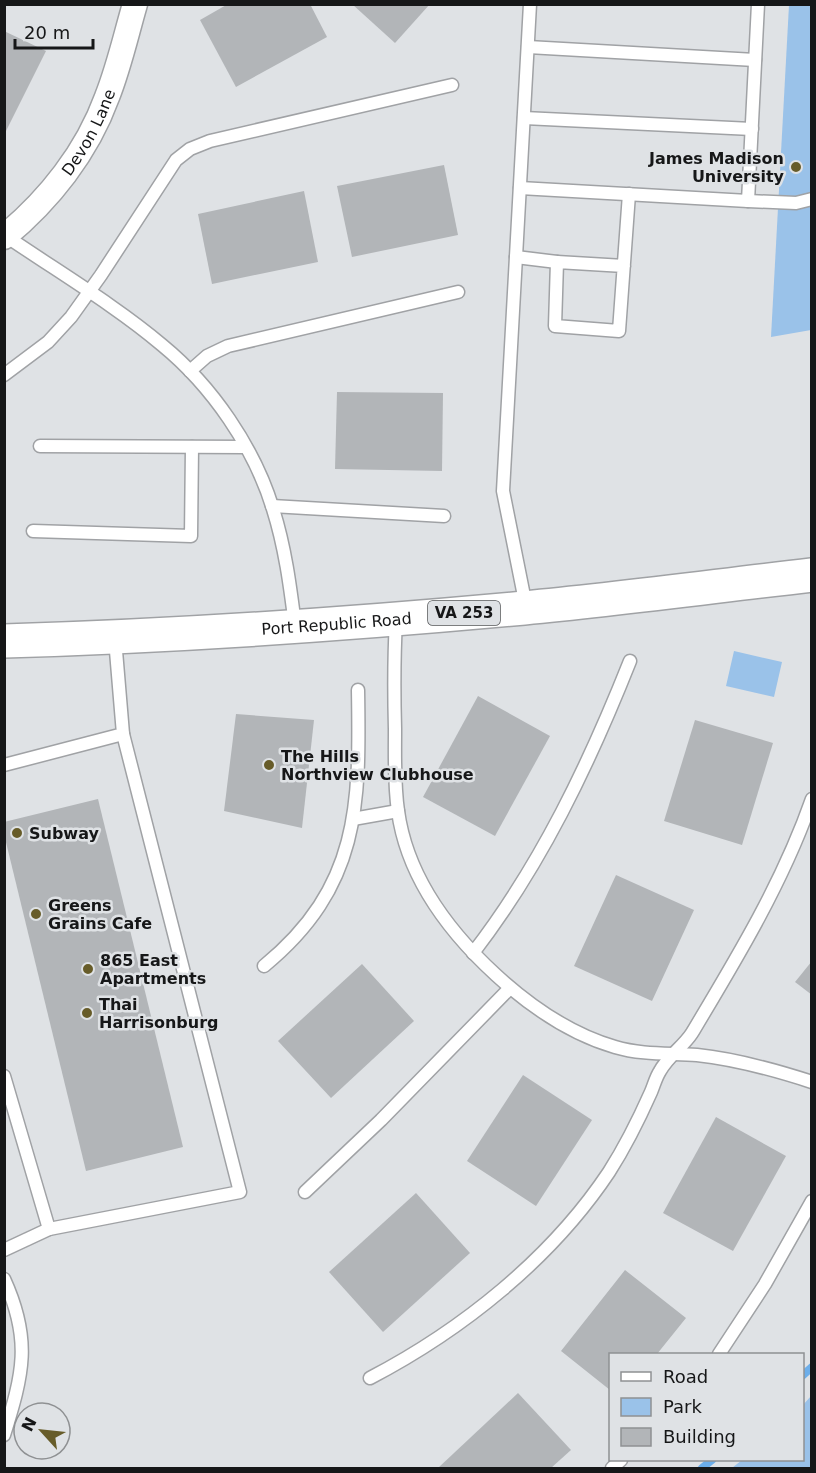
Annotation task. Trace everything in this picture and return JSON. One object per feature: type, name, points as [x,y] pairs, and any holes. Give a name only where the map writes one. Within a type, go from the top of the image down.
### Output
[{"type":"main road","name":"Port Republic Road","points":[[4,641],[115,638],[396,619],[526,608],[812,575]]},
{"type":"street","name":"Devon Lane","points":[[5,237],[21,224],[50,192],[87,140],[107,98],[135,4]]},
{"type":"lane","points":[[526,608],[503,491],[530,4]]},
{"type":"lane","points":[[748,201],[758,4]]},
{"type":"lane","points":[[528,47],[755,60]]},
{"type":"lane","points":[[4,375],[48,342],[71,317],[176,160],[190,149],[210,141],[452,85]]},
{"type":"lane","points":[[524,118],[752,129]]},
{"type":"lane","points":[[520,188],[796,203],[812,199]]},
{"type":"lane","points":[[557,262],[555,326],[619,331],[629,194]]},
{"type":"lane","points":[[5,237],[163,345],[190,371],[222,410],[260,475],[272,506],[286,562],[295,627]]},
{"type":"lane","points":[[516,257],[624,266]]},
{"type":"lane","points":[[190,371],[207,356],[228,346],[459,292]]},
{"type":"lane","points":[[40,446],[245,447]]},
{"type":"lane","points":[[33,531],[191,536],[192,447]]},
{"type":"lane","points":[[272,506],[444,516]]},
{"type":"lane","points":[[396,619],[395,783],[398,811],[412,860],[427,893],[437,910],[473,953],[510,988],[543,1013],[596,1040],[636,1052],[720,1059],[812,1082]]},
{"type":"lane","points":[[4,1250],[49,1230],[240,1192],[123,734],[115,638]]},
{"type":"lane","points":[[473,953],[501,917],[542,850],[608,716],[630,661]]},
{"type":"lane","points":[[264,966],[300,932],[328,894],[345,855],[353,819],[359,766],[358,690]]},
{"type":"lane","points":[[4,765],[123,734]]},
{"type":"lane","points":[[370,1378],[412,1355],[470,1316],[539,1256],[570,1224],[590,1198],[626,1143],[659,1072],[692,1033],[775,886],[791,853],[812,799]]},
{"type":"lane","points":[[353,819],[398,811]]},
{"type":"lane","points":[[305,1192],[381,1120],[510,988]]},
{"type":"lane","points":[[5,1075],[49,1230]]},
{"type":"lane","points":[[720,1353],[765,1284],[812,1201]]},
{"type":"lane","points":[[4,1279],[15,1304],[23,1347],[20,1375],[4,1435]]},
{"type":"green space","name":"James Madison University","points":[[789,5],[811,5],[811,330],[771,337]]},
{"type":"green space","points":[[734,651],[782,662],[774,697],[726,686]]},
{"type":"green space","points":[[811,1396],[811,1468],[732,1468],[741,1461],[804,1461],[804,1404]]},
{"type":"building","points":[[228,4],[310,4],[327,37],[236,87],[200,20]]},
{"type":"building","points":[[352,4],[430,4],[395,43]]},
{"type":"building","points":[[4,31],[46,51],[4,135]]},
{"type":"building","points":[[444,165],[458,235],[352,257],[337,186]]},
{"type":"building","points":[[304,191],[318,262],[212,284],[198,214]]},
{"type":"building","points":[[337,392],[443,393],[442,471],[335,469]]},
{"type":"building","points":[[478,696],[550,736],[495,836],[423,797]]},
{"type":"building","name":"The Hills Northview Clubhouse","points":[[236,714],[314,720],[302,828],[224,811]]},
{"type":"building","points":[[695,720],[773,743],[742,845],[664,821]]},
{"type":"building","name":"865 East Apartments","points":[[98,799],[183,1147],[86,1171],[4,834],[4,822]]},
{"type":"building","points":[[616,875],[694,910],[652,1001],[574,966]]},
{"type":"building","points":[[812,961],[812,995],[795,982]]},
{"type":"building","points":[[362,964],[414,1021],[331,1098],[278,1041]]},
{"type":"building","points":[[523,1075],[592,1120],[536,1206],[467,1161]]},
{"type":"building","points":[[716,1117],[786,1156],[733,1251],[663,1213]]},
{"type":"building","points":[[416,1193],[470,1253],[383,1332],[329,1272]]},
{"type":"building","points":[[625,1270],[686,1318],[658,1353],[609,1353],[609,1389],[561,1351]]},
{"type":"building","points":[[518,1393],[571,1450],[551,1468],[438,1468]]},
{"type":"waterway","points":[[804,1374],[812,1367]]},
{"type":"waterway","points":[[702,1468],[711,1461]]},
{"type":"place","name":"James Madison University","points":[[796,167]]},
{"type":"place","name":"The Hills Northview Clubhouse","points":[[269,765]]},
{"type":"place","name":"Subway","points":[[17,833]]},
{"type":"place","name":"Greens Grains Cafe","points":[[36,914]]},
{"type":"place","name":"865 East Apartments","points":[[88,969]]},
{"type":"place","name":"Thai Harrisonburg","points":[[87,1013]]}]
